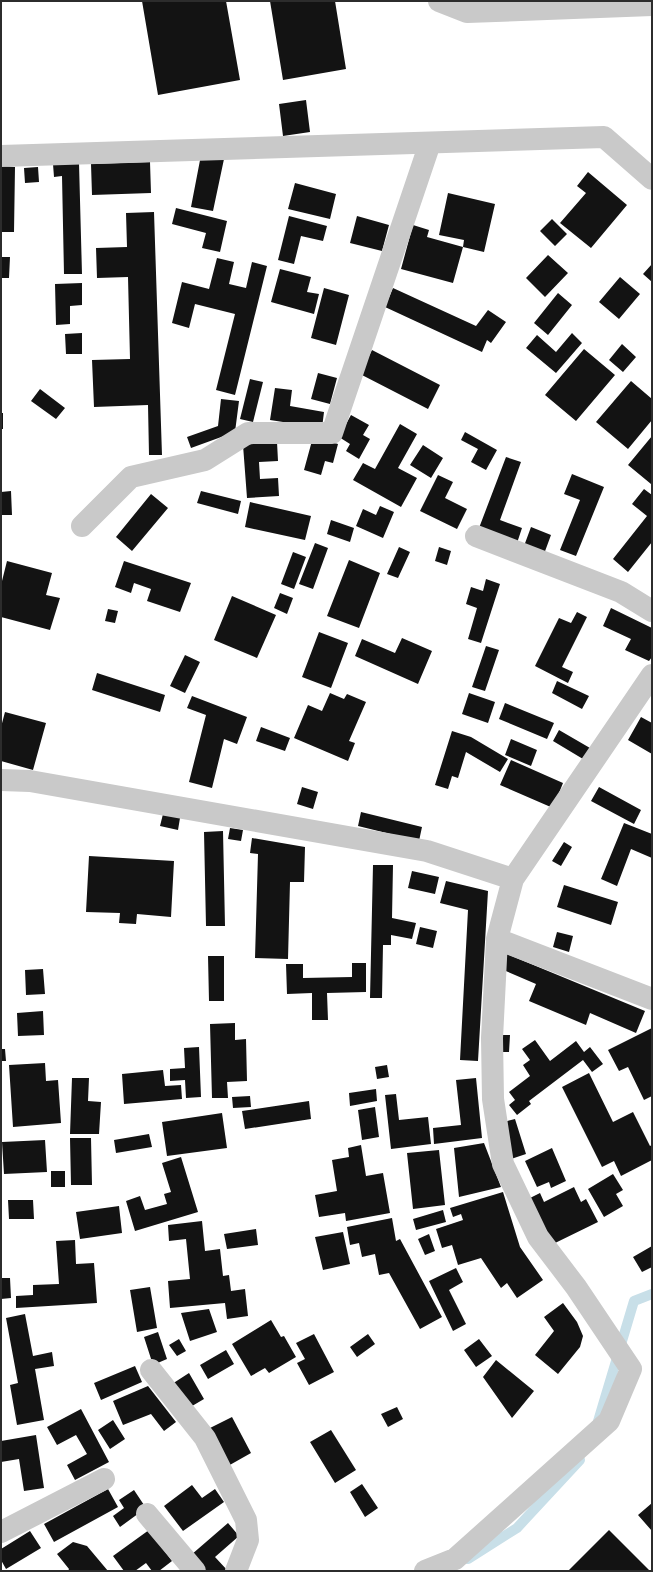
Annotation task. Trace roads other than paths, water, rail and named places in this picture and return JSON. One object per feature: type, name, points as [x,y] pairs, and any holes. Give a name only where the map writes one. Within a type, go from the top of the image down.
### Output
[{"type":"street","points":[[439,1],[467,12],[652,5]]},
{"type":"street","points":[[1,156],[604,137],[652,179]]},
{"type":"street","points":[[82,526],[131,477],[205,460],[248,432],[332,433],[430,143]]},
{"type":"street","points":[[476,536],[621,592],[652,611]]},
{"type":"street","points":[[425,1571],[455,1559],[609,1421],[631,1369],[576,1287],[538,1238],[503,1164],[493,1099],[492,1038],[496,939],[513,879],[652,675]]},
{"type":"street","points":[[1,780],[30,781],[426,851],[513,879]]},
{"type":"street","points":[[496,939],[652,999]]},
{"type":"street","points":[[151,1370],[205,1438],[246,1520],[248,1540],[236,1571]]},
{"type":"street","points":[[1,1532],[104,1479]]},
{"type":"street","points":[[146,1514],[195,1571]]},
{"type":"waterway","points":[[596,1428],[634,1301],[652,1294]]},
{"type":"waterway","points":[[468,1559],[517,1528],[580,1460]]}]
